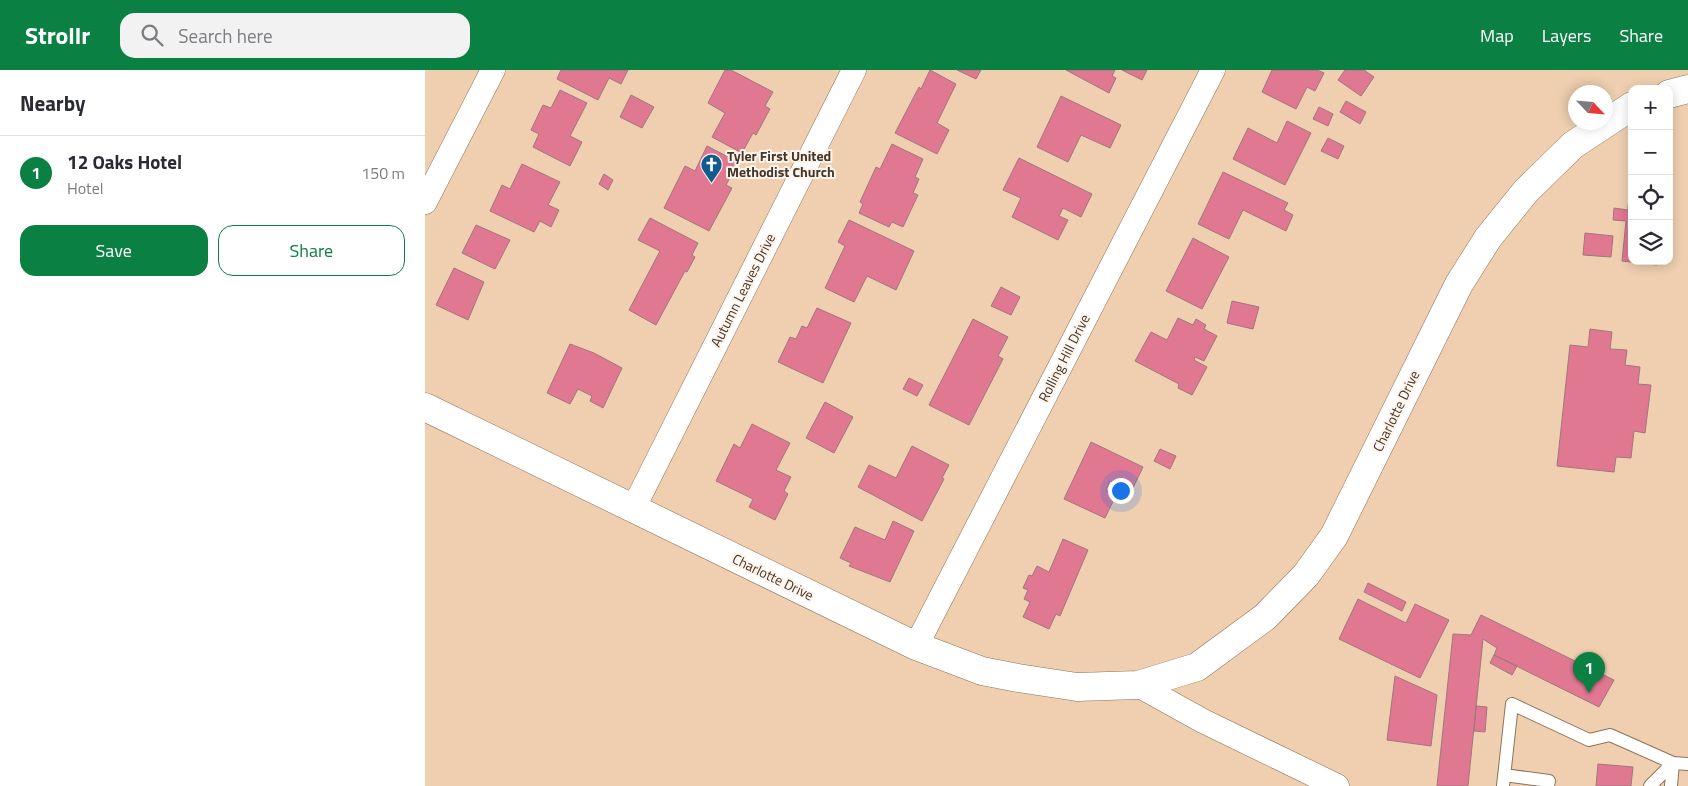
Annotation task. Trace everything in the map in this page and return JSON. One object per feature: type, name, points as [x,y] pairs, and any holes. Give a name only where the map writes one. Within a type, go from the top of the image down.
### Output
[{"type":"street","points":[[425,202],[493,70]]},
{"type":"street","name":"Autumn Leaves Drive","points":[[633,509],[854,70]]},
{"type":"street","name":"Rolling Hill Drive","points":[[916,646],[1213,70]]},
{"type":"street","points":[[1673,93],[1688,89]]},
{"type":"street","name":"Charlotte Drive","points":[[425,407],[916,646],[982,671],[1018,678],[1077,687],[1138,685],[1197,667],[1265,618],[1306,575],[1334,536],[1459,284],[1488,238],[1526,191],[1573,145],[1628,109]]},
{"type":"street","points":[[1138,685],[1203,721],[1337,786]]},
{"type":"lane","points":[[1548,786],[1549,781],[1503,781],[1512,704],[1589,740],[1610,735],[1673,763],[1688,764]]},
{"type":"lane","points":[[1650,786],[1673,763]]},
{"type":"lane","points":[[1671,786],[1673,763]]},
{"type":"building","points":[[561,70],[628,70],[621,84],[609,78],[598,100],[557,79]]},
{"type":"building","points":[[725,70],[731,70],[773,92],[765,106],[770,109],[756,135],[753,133],[742,153],[712,137],[725,113],[708,103]]},
{"type":"building","points":[[930,70],[956,84],[937,123],[949,130],[937,154],[895,133]]},
{"type":"building","points":[[957,70],[981,70],[976,79]]},
{"type":"building","points":[[1066,70],[1115,70],[1112,76],[1116,78],[1109,93]]},
{"type":"building","points":[[1122,70],[1147,70],[1142,80]]},
{"type":"building","points":[[1272,70],[1317,70],[1324,73],[1315,91],[1307,87],[1296,109],[1262,92]]},
{"type":"building","points":[[1345,70],[1364,70],[1374,77],[1361,96],[1338,80]]},
{"type":"building","points":[[560,90],[587,103],[570,136],[582,142],[570,166],[533,147],[539,134],[531,130],[543,105],[551,108]]},
{"type":"building","points":[[631,95],[654,107],[642,128],[620,117]]},
{"type":"building","points":[[1061,96],[1121,125],[1110,148],[1081,135],[1068,162],[1037,147]]},
{"type":"building","points":[[1346,101],[1366,112],[1360,124],[1340,112]]},
{"type":"building","points":[[1319,107],[1333,114],[1328,126],[1313,119]]},
{"type":"building","points":[[1287,121],[1311,133],[1285,185],[1233,159],[1248,128],[1277,143]]},
{"type":"building","points":[[1328,138],[1344,146],[1338,159],[1321,151]]},
{"type":"building","points":[[892,144],[923,159],[915,177],[919,179],[913,193],[918,195],[903,227],[892,222],[889,227],[859,213],[863,204],[860,202],[876,167],[880,169]]},
{"type":"building","points":[[707,146],[738,162],[726,185],[732,188],[709,231],[664,208],[685,166],[695,171]]},
{"type":"building","points":[[1019,158],[1092,194],[1081,217],[1063,208],[1059,216],[1068,220],[1058,240],[1012,217],[1021,198],[1003,190]]},
{"type":"building","points":[[522,164],[560,182],[548,205],[559,210],[551,227],[540,221],[534,232],[490,211],[502,185],[510,189]]},
{"type":"building","points":[[1223,172],[1288,203],[1284,210],[1293,215],[1286,231],[1243,210],[1229,239],[1198,224]]},
{"type":"building","points":[[604,174],[613,180],[608,190],[599,184]]},
{"type":"building","points":[[1614,208],[1628,210],[1628,262],[1622,261],[1626,221],[1613,220]]},
{"type":"building","points":[[650,218],[698,243],[692,255],[695,257],[687,272],[685,271],[656,325],[629,310],[660,251],[638,240]]},
{"type":"building","points":[[849,220],[914,251],[896,290],[867,276],[854,302],[825,288],[845,246],[838,242]]},
{"type":"building","points":[[476,225],[510,240],[495,269],[462,253]]},
{"type":"building","points":[[1585,233],[1613,236],[1611,257],[1583,255]]},
{"type":"building","points":[[1193,238],[1229,257],[1202,309],[1166,291]]},
{"type":"building","points":[[454,268],[484,282],[468,320],[436,305]]},
{"type":"building","points":[[1001,287],[1020,297],[1011,315],[991,306]]},
{"type":"building","points":[[1232,301],[1259,307],[1253,329],[1227,323]]},
{"type":"building","points":[[817,308],[851,323],[823,383],[778,362],[790,337],[796,339],[802,326],[807,328]]},
{"type":"building","points":[[1178,318],[1193,325],[1196,319],[1206,325],[1204,329],[1217,336],[1204,361],[1195,357],[1194,360],[1207,367],[1192,395],[1178,388],[1179,384],[1135,361],[1151,332],[1167,340]]},
{"type":"building","points":[[973,319],[1008,337],[998,356],[1003,359],[969,425],[929,405]]},
{"type":"building","points":[[1590,329],[1612,332],[1610,349],[1627,350],[1625,365],[1640,367],[1638,384],[1651,385],[1645,433],[1634,431],[1631,458],[1616,457],[1614,472],[1557,466],[1570,345],[1588,347]]},
{"type":"building","points":[[570,344],[594,353],[622,368],[603,408],[590,401],[592,396],[578,389],[570,404],[547,393]]},
{"type":"building","points":[[909,378],[923,385],[917,396],[903,389]]},
{"type":"building","points":[[825,402],[853,417],[834,453],[806,438]]},
{"type":"building","points":[[752,424],[790,443],[776,470],[791,477],[784,491],[788,494],[775,520],[749,507],[753,499],[716,481],[734,444],[740,448]]},
{"type":"building","points":[[1091,442],[1143,467],[1131,492],[1110,481],[1106,490],[1116,495],[1105,518],[1064,499]]},
{"type":"building","points":[[912,446],[949,465],[942,478],[944,479],[922,521],[858,487],[869,465],[896,478]]},
{"type":"building","points":[[1160,449],[1176,456],[1170,469],[1154,461]]},
{"type":"building","points":[[893,521],[914,531],[890,582],[849,566],[851,563],[840,558],[855,527],[885,540]]},
{"type":"building","points":[[1063,539],[1088,550],[1060,616],[1056,614],[1049,629],[1023,617],[1030,602],[1024,599],[1028,590],[1023,588],[1029,575],[1032,576],[1037,566],[1049,572]]},
{"type":"building","points":[[1368,583],[1406,602],[1402,611],[1364,592]]},
{"type":"building","points":[[1358,599],[1406,623],[1415,604],[1449,620],[1420,678],[1339,639]]},
{"type":"building","points":[[1481,615],[1614,680],[1599,707],[1494,655],[1497,648],[1483,639],[1468,786],[1437,786],[1453,634],[1471,635]]},
{"type":"building","points":[[1494,655],[1517,666],[1512,675],[1490,663]]},
{"type":"building","points":[[1395,676],[1437,695],[1431,746],[1387,740]]},
{"type":"building","points":[[1476,706],[1487,707],[1485,732],[1474,731]]},
{"type":"building","points":[[1598,764],[1633,767],[1631,786],[1596,786]]},
{"type":"place","name":"Tyler First United Methodist Church","points":[[711,183]]},
{"type":"place","name":"12 Oaks Hotel","points":[[1589,693]]}]
